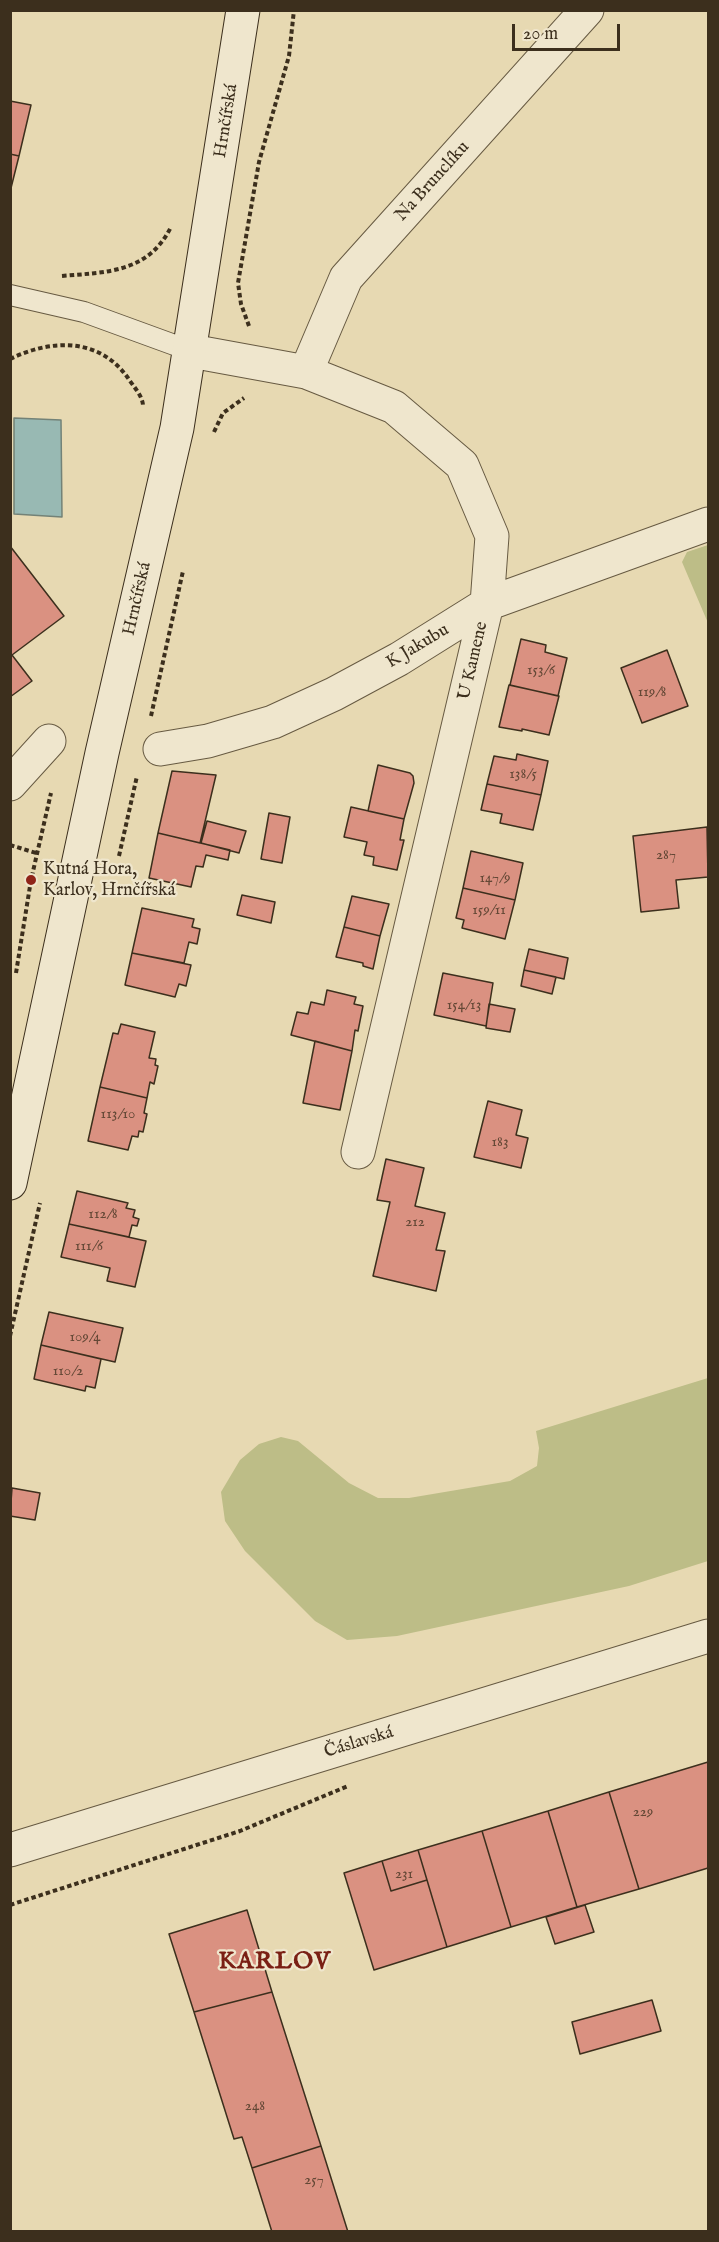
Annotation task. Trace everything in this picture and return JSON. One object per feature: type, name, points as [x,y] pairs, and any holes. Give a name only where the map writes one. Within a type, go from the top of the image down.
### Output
[{"type":"street","name":"Hrnčířská","points":[[10,1183],[102,753],[177,428],[191,351],[243,10]]},
{"type":"street","name":"Na Brunclíku","points":[[291,369],[346,278],[587,10]]},
{"type":"street","name":"U Kamene","points":[[191,351],[291,369],[394,407],[462,465],[492,536],[487,604],[358,1152]]},
{"type":"street","name":"K Jakubu","points":[[149,749],[208,741],[273,722],[334,694],[399,659],[487,604],[708,524]]},
{"type":"street","points":[[10,784],[49,741]]},
{"type":"street","name":"Čáslavská","points":[[10,1850],[708,1636]]},
{"type":"lane","points":[[10,295],[84,312],[191,351]]},
{"type":"path","points":[[254,332],[241,304],[238,283],[259,162],[290,56],[294,10]]},
{"type":"path","points":[[56,276],[120,270],[143,260],[160,246],[173,219]]},
{"type":"path","points":[[10,359],[28,351],[50,346],[75,345],[97,351],[118,364],[143,402],[142,409]]},
{"type":"path","points":[[214,435],[223,413],[232,405],[254,395],[269,395],[291,369]]},
{"type":"path","points":[[117,864],[149,749],[185,563]]},
{"type":"path","points":[[16,976],[36,853],[52,788]]},
{"type":"path","points":[[10,845],[36,853]]},
{"type":"path","points":[[10,1336],[42,1197]]},
{"type":"green space","points":[[708,545],[708,623],[682,562],[687,552]]},
{"type":"green space","points":[[708,1378],[708,1561],[629,1586],[397,1636],[347,1640],[315,1621],[245,1551],[225,1521],[221,1492],[240,1460],[259,1444],[281,1437],[298,1441],[349,1483],[378,1498],[409,1498],[510,1481],[537,1466],[539,1448],[536,1431]]},
{"type":"water","points":[[14,418],[61,420],[62,517],[14,514]]},
{"type":"building","points":[[10,101],[31,105],[19,156],[10,154]]},
{"type":"building","points":[[10,154],[19,156],[10,192]]},
{"type":"building","points":[[10,546],[64,616],[12,655],[32,681],[10,697]]},
{"type":"building","points":[[521,639],[546,645],[545,652],[567,658],[558,696],[510,685]]},
{"type":"building","points":[[667,650],[688,706],[642,723],[621,668]]},
{"type":"building","points":[[509,685],[559,696],[549,735],[499,727]]},
{"type":"building","points":[[517,754],[548,761],[541,795],[487,784],[494,756],[516,760]]},
{"type":"building","points":[[378,765],[410,773],[413,776],[414,783],[404,819],[368,811]]},
{"type":"building","points":[[172,771],[216,775],[200,843],[158,833]]},
{"type":"building","points":[[487,784],[541,795],[533,830],[500,823],[502,814],[481,810]]},
{"type":"building","points":[[351,807],[404,819],[400,840],[404,840],[397,870],[373,865],[374,857],[364,855],[367,842],[344,837]]},
{"type":"building","points":[[269,813],[290,817],[282,863],[261,859]]},
{"type":"building","points":[[207,821],[246,831],[239,853],[201,843]]},
{"type":"building","points":[[707,827],[708,877],[676,880],[679,908],[641,912],[633,836]]},
{"type":"building","points":[[158,833],[230,850],[228,860],[206,855],[203,867],[196,866],[191,887],[149,878]]},
{"type":"building","points":[[471,851],[523,863],[515,900],[463,888]]},
{"type":"building","points":[[463,888],[515,900],[505,939],[462,928],[464,920],[456,918]]},
{"type":"building","points":[[242,895],[275,902],[271,923],[237,915]]},
{"type":"building","points":[[352,896],[389,904],[380,936],[344,927]]},
{"type":"building","points":[[142,908],[194,919],[192,927],[200,929],[197,944],[189,942],[184,963],[132,953]]},
{"type":"building","points":[[344,927],[380,936],[373,969],[363,966],[363,963],[336,957]]},
{"type":"building","points":[[529,949],[568,958],[564,979],[524,970]]},
{"type":"building","points":[[132,953],[191,965],[186,986],[179,984],[175,997],[125,985]]},
{"type":"building","points":[[524,970],[556,977],[552,994],[521,986]]},
{"type":"building","points":[[443,973],[493,983],[486,1026],[434,1015]]},
{"type":"building","points":[[327,990],[356,997],[354,1004],[363,1006],[358,1031],[355,1030],[352,1051],[291,1035],[297,1012],[308,1014],[311,1002],[324,1005]]},
{"type":"building","points":[[489,1004],[515,1009],[510,1032],[486,1028]]},
{"type":"building","points":[[121,1024],[155,1032],[149,1058],[156,1059],[155,1065],[158,1066],[154,1084],[150,1082],[147,1098],[100,1087],[113,1033],[118,1034]]},
{"type":"building","points":[[315,1041],[352,1051],[340,1110],[303,1103]]},
{"type":"building","points":[[100,1087],[147,1098],[144,1113],[147,1114],[143,1132],[139,1131],[138,1137],[132,1136],[128,1150],[88,1141]]},
{"type":"building","points":[[488,1101],[522,1110],[516,1135],[528,1138],[521,1168],[474,1157]]},
{"type":"building","points":[[386,1159],[424,1168],[415,1206],[445,1213],[436,1250],[445,1251],[436,1291],[373,1276],[390,1202],[377,1200]]},
{"type":"building","points":[[77,1191],[128,1203],[126,1208],[135,1210],[133,1217],[139,1219],[137,1226],[132,1225],[129,1237],[69,1224]]},
{"type":"building","points":[[69,1224],[146,1241],[135,1287],[107,1281],[110,1268],[61,1257]]},
{"type":"building","points":[[49,1312],[123,1328],[115,1362],[41,1345]]},
{"type":"building","points":[[41,1345],[101,1359],[95,1388],[86,1386],[85,1391],[34,1379]]},
{"type":"building","points":[[12,1488],[40,1493],[35,1520],[10,1516]]},
{"type":"building","points":[[708,1762],[708,1868],[639,1889],[609,1792]]},
{"type":"building","points":[[609,1792],[639,1889],[577,1907],[548,1811]]},
{"type":"building","points":[[548,1811],[577,1907],[511,1927],[482,1831]]},
{"type":"building","points":[[482,1831],[511,1927],[447,1947],[418,1850]]},
{"type":"building","points":[[418,1850],[427,1880],[391,1891],[382,1861]]},
{"type":"building","points":[[382,1861],[391,1891],[427,1880],[447,1947],[374,1970],[344,1873]]},
{"type":"building","points":[[585,1905],[594,1932],[555,1944],[546,1917]]},
{"type":"building","points":[[247,1910],[272,1992],[194,2012],[169,1934]]},
{"type":"building","points":[[272,1992],[321,2146],[252,2168],[242,2137],[234,2139],[194,2012]]},
{"type":"building","points":[[652,2000],[661,2031],[580,2054],[572,2022]]},
{"type":"building","points":[[321,2146],[348,2232],[272,2232],[252,2168]]},
{"type":"place","name":"Kutná Hora, Karlov, Hrnčířská","points":[[31,880]]},
{"type":"district","name":"KARLOV","points":[[275,1963]]}]
